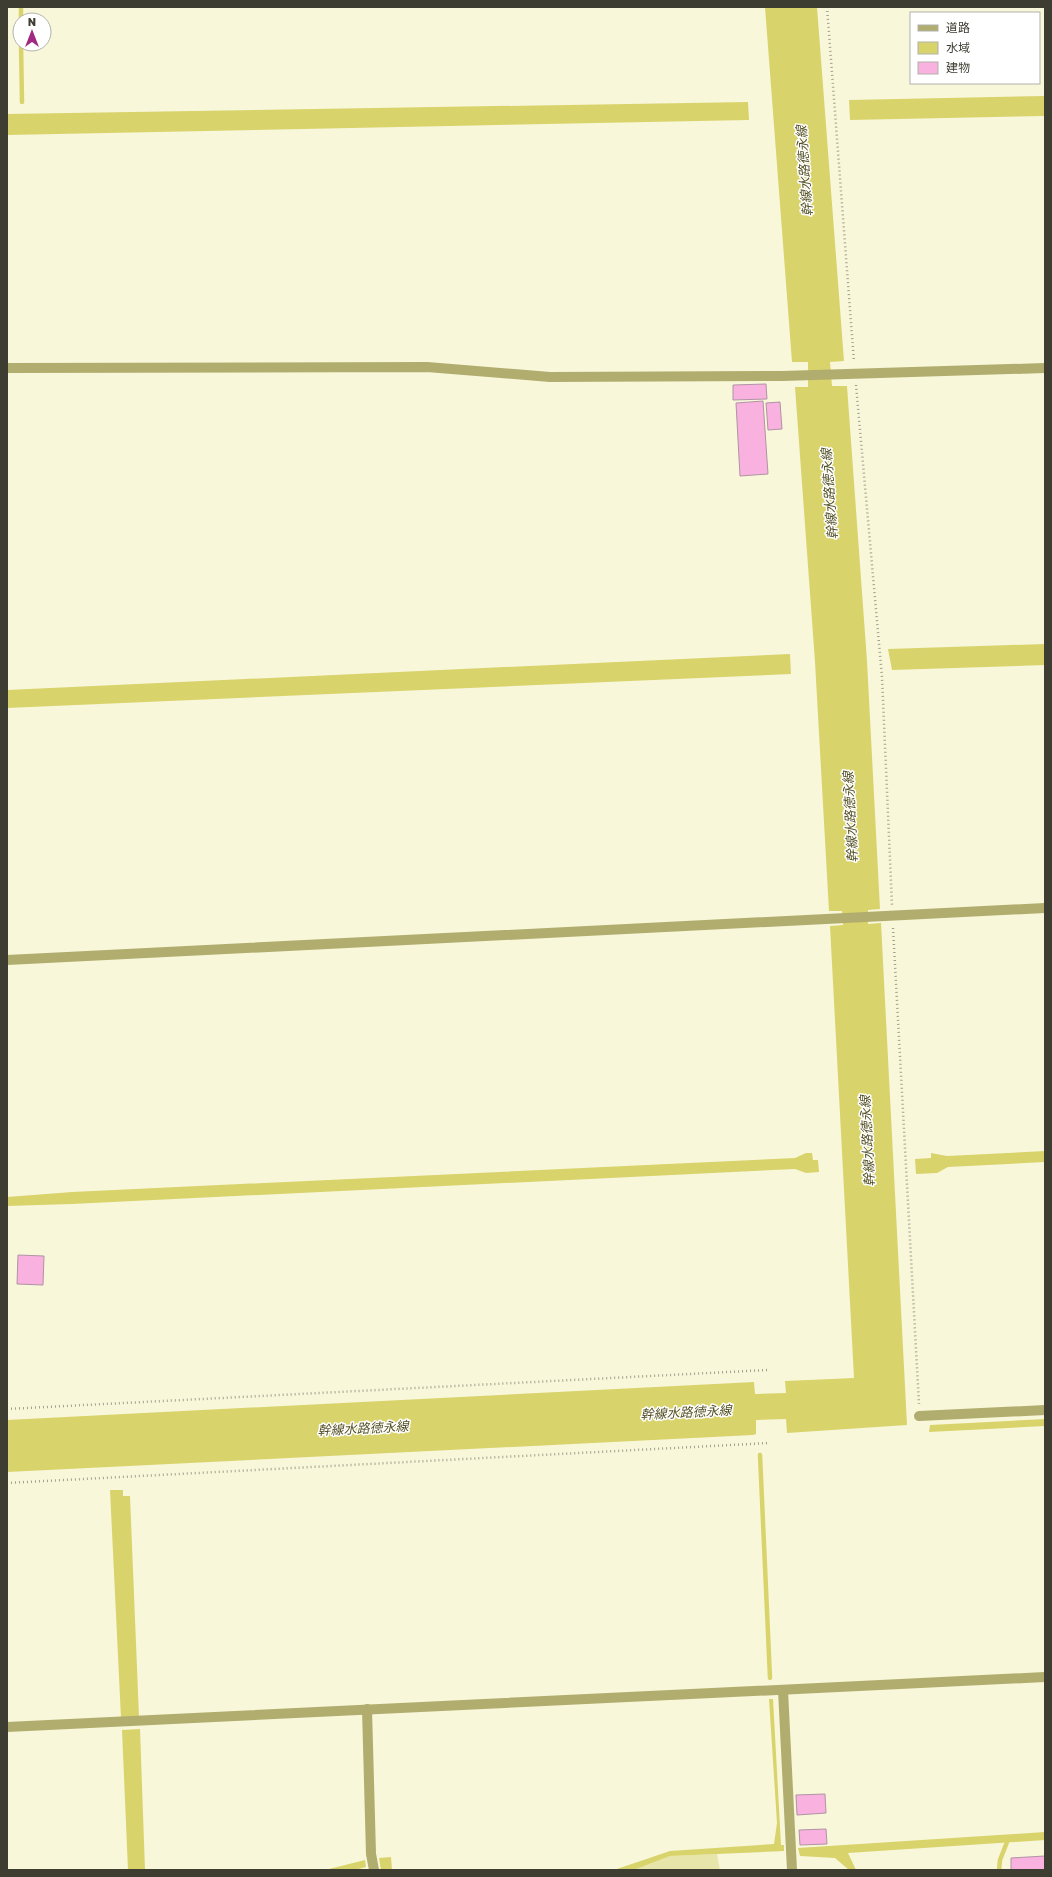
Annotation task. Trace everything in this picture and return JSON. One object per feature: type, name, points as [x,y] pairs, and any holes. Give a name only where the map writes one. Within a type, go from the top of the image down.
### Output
[{"type":"street","points":[[7,368],[427,367],[550,377],[802,376],[855,373],[1045,368]]},
{"type":"street","points":[[7,960],[1045,908]]},
{"type":"street","points":[[919,1416],[1045,1410]]},
{"type":"street","points":[[7,1727],[1045,1677]]},
{"type":"street","points":[[783,1690],[792,1870]]},
{"type":"street","points":[[367,1709],[370,1854],[374,1870]]},
{"type":"path","points":[[827,7],[855,373],[882,677],[892,916],[919,1416]]},
{"type":"path","points":[[7,1409],[767,1370]]},
{"type":"path","points":[[7,1482],[770,1443]]},
{"type":"shaded area","points":[[717,1854],[720,1870],[634,1870],[670,1856]]},
{"type":"water","name":"幹線水路徳永線","points":[[765,7],[817,7],[844,361],[830,362],[832,386],[847,386],[867,661],[880,909],[868,910],[868,924],[881,923],[907,1425],[787,1433],[786,1419],[756,1420],[756,1434],[753,1435],[7,1472],[7,1420],[754,1382],[755,1394],[786,1393],[785,1381],[854,1378],[830,926],[843,925],[842,911],[829,911],[815,662],[795,387],[808,387],[808,362],[792,362]]},
{"type":"water","points":[[1045,96],[1045,116],[850,120],[849,100]]},
{"type":"water","points":[[748,102],[749,120],[7,135],[7,114]]},
{"type":"water","points":[[1045,644],[1045,665],[892,670],[888,649]]},
{"type":"water","points":[[790,654],[791,674],[7,708],[7,690]]},
{"type":"water","points":[[1045,1151],[1045,1162],[948,1167],[937,1173],[916,1174],[915,1159],[931,1158],[931,1153],[947,1156]]},
{"type":"water","points":[[806,1153],[812,1153],[813,1160],[818,1160],[819,1172],[806,1173],[795,1169],[7,1206],[7,1197],[72,1192],[795,1158]]},
{"type":"water","points":[[1045,1419],[1045,1426],[929,1432],[930,1425]]},
{"type":"water","points":[[110,1490],[123,1490],[123,1496],[130,1496],[139,1717],[121,1718]]},
{"type":"water","points":[[769,1699],[773,1699],[781,1845],[784,1845],[784,1851],[670,1856],[634,1870],[614,1870],[670,1851],[774,1844],[777,1823]]},
{"type":"water","points":[[140,1729],[145,1870],[128,1870],[122,1730]]},
{"type":"water","points":[[1045,1832],[1045,1840],[848,1853],[856,1870],[849,1870],[835,1858],[800,1856],[798,1848]]},
{"type":"water","points":[[391,1857],[392,1870],[381,1870],[379,1858]]},
{"type":"water","points":[[365,1860],[366,1867],[355,1870],[325,1870]]},
{"type":"building","points":[[766,384],[767,399],[733,400],[733,385]]},
{"type":"building","points":[[763,401],[768,474],[740,476],[736,403]]},
{"type":"building","points":[[780,402],[782,429],[768,430],[766,403]]},
{"type":"building","points":[[18,1255],[44,1256],[43,1285],[17,1284]]},
{"type":"building","points":[[825,1794],[826,1813],[797,1815],[796,1795]]},
{"type":"building","points":[[826,1829],[827,1844],[800,1845],[799,1830]]},
{"type":"building","points":[[1045,1856],[1045,1870],[1011,1870],[1011,1858]]},
{"type":"waterway","points":[[21,7],[21,12]]},
{"type":"waterway","points":[[21,52],[22,102]]},
{"type":"waterway","points":[[760,1455],[770,1678]]},
{"type":"waterway","points":[[999,1870],[1000,1860],[1007,1842]]}]
